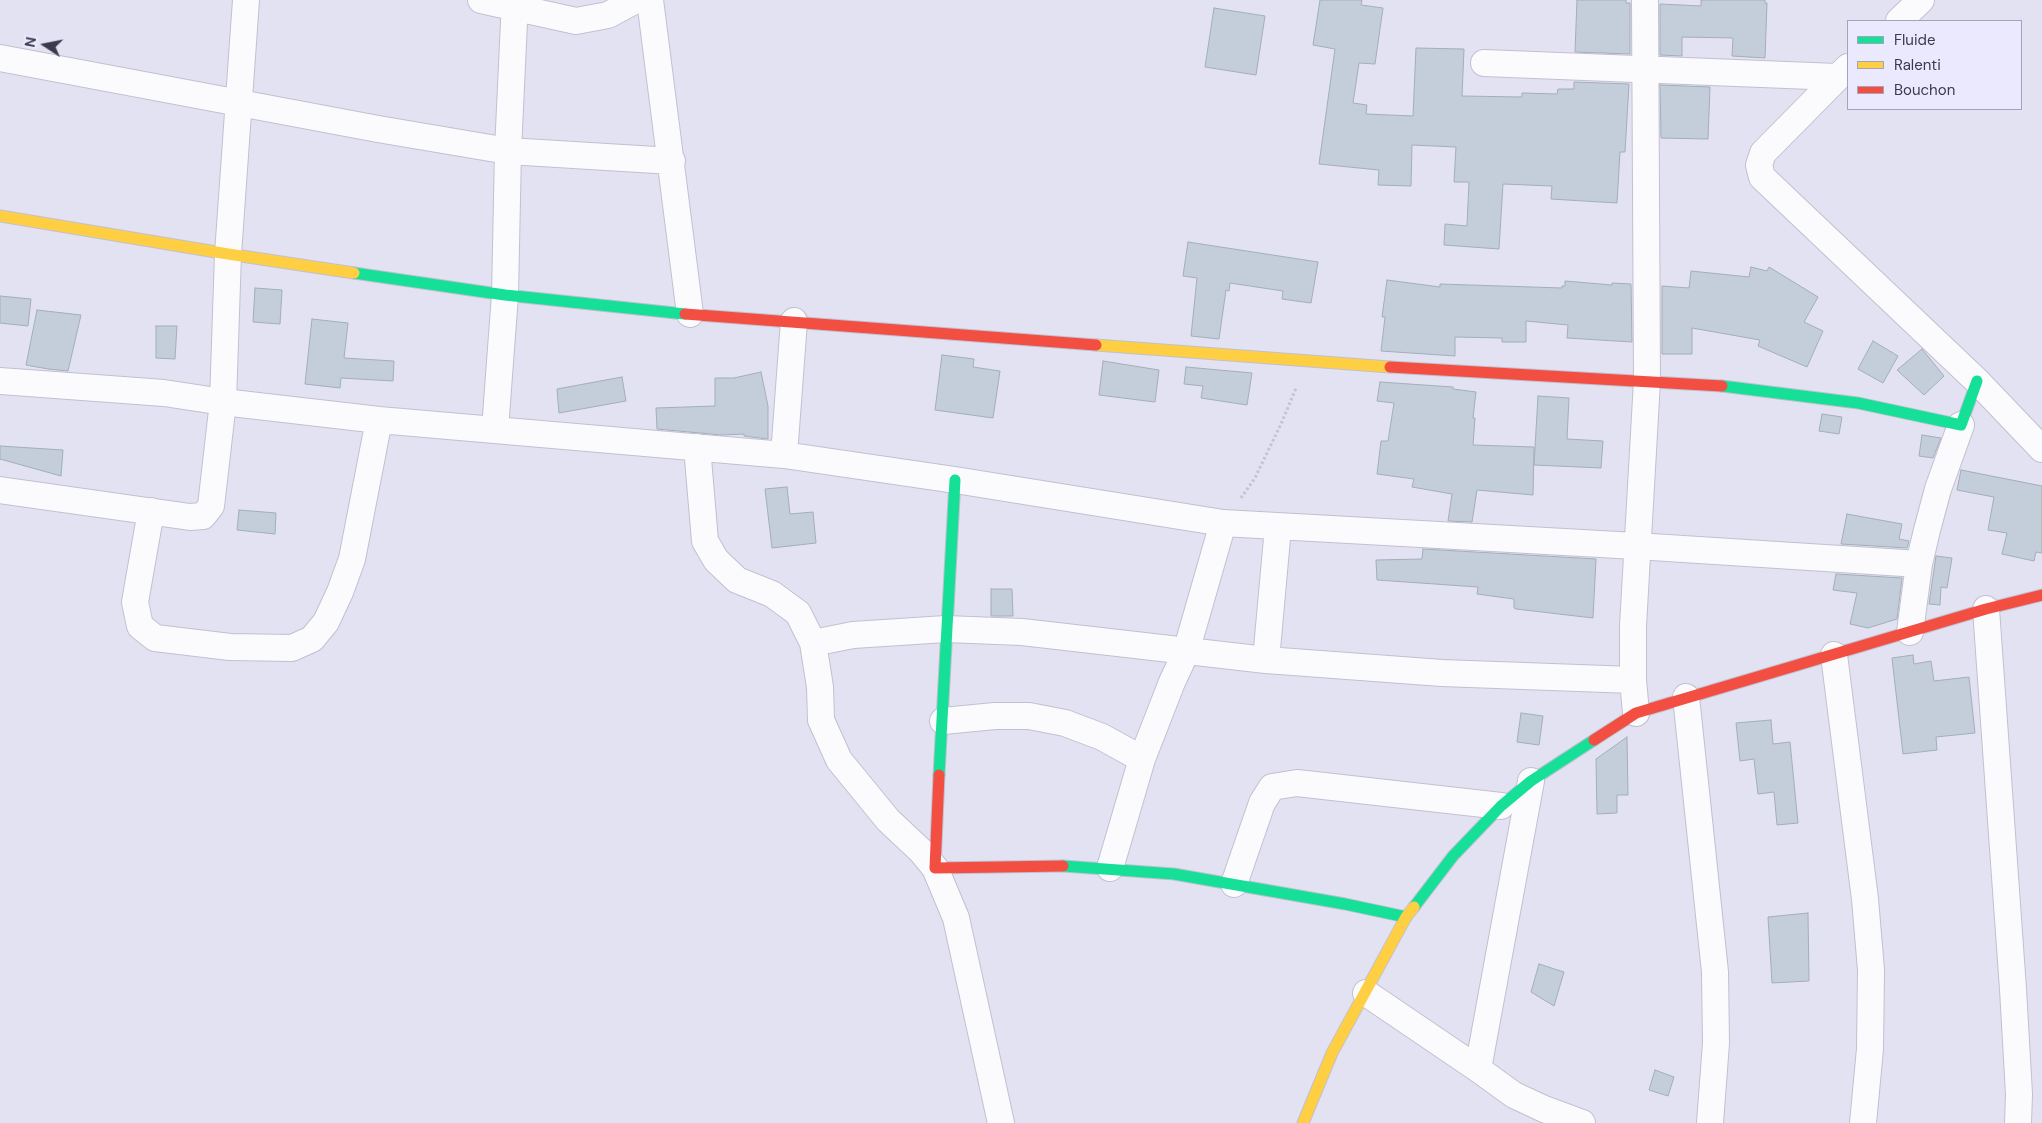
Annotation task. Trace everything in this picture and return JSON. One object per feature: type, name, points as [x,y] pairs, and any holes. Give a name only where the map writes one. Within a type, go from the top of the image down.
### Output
[{"type":"street","points":[[0,490],[197,516],[203,516],[211,506],[223,402],[228,254],[246,0]]},
{"type":"street","points":[[481,0],[515,3],[576,21],[608,15],[636,0]]},
{"type":"street","points":[[650,0],[690,314]]},
{"type":"street","points":[[1636,713],[1633,680],[1636,546],[1647,381],[1645,0]]},
{"type":"street","points":[[1900,20],[1921,0]]},
{"type":"street","points":[[495,429],[505,295],[508,151],[515,3]]},
{"type":"street","points":[[0,58],[508,151],[672,162]]},
{"type":"street","points":[[1484,63],[1644,69],[1843,72]]},
{"type":"street","points":[[1843,72],[1763,153],[1759,165],[1762,177],[1977,381],[2042,450]]},
{"type":"street","points":[[0,216],[228,254],[505,295],[690,314],[1412,369],[1727,386],[1858,403],[1961,425]]},
{"type":"street","points":[[784,455],[794,321]]},
{"type":"street","points":[[0,381],[164,393],[223,402],[379,420],[784,455],[1223,523],[1919,564]]},
{"type":"street","points":[[1910,632],[1919,564],[1938,489],[1977,381]]},
{"type":"street","points":[[151,511],[135,602],[140,626],[155,638],[230,647],[292,648],[312,639],[326,622],[340,592],[352,559],[379,420]]},
{"type":"street","points":[[697,447],[705,541],[716,560],[737,580],[772,594],[798,613],[813,643],[820,687],[821,720],[840,760],[888,820],[936,868],[956,918],[1002,1123]]},
{"type":"street","points":[[936,868],[946,629],[955,480]]},
{"type":"street","points":[[1110,868],[1142,759],[1186,652],[1223,523]]},
{"type":"street","points":[[1266,660],[1278,527]]},
{"type":"street","points":[[1303,1123],[1332,1052],[1406,917],[1453,856],[1501,806],[1531,781],[1636,713],[1986,609],[2042,595]]},
{"type":"street","points":[[1986,609],[2013,989],[2019,1094],[2018,1123]]},
{"type":"street","points":[[813,643],[853,635],[946,629],[1022,632],[1266,660],[1442,673],[1633,680]]},
{"type":"street","points":[[1834,655],[1865,899],[1872,970],[1870,1049],[1863,1123]]},
{"type":"street","points":[[1686,697],[1715,972],[1716,1043],[1710,1123]]},
{"type":"street","points":[[943,721],[995,716],[1029,716],[1065,723],[1102,737],[1142,759]]},
{"type":"street","points":[[1478,1069],[1531,781]]},
{"type":"street","points":[[1234,884],[1262,802],[1272,787],[1297,783],[1501,806]]},
{"type":"street","points":[[936,868],[1056,866],[1110,868],[1174,874],[1345,904],[1406,917]]},
{"type":"street","points":[[1366,993],[1514,1095],[1544,1109],[1582,1123]]},
{"type":"path","points":[[1223,523],[1255,478],[1281,424],[1307,360]]},
{"type":"building","points":[[1320,0],[1362,0],[1361,5],[1383,8],[1375,64],[1359,63],[1353,103],[1367,105],[1366,114],[1413,116],[1416,48],[1464,49],[1462,96],[1522,97],[1522,93],[1557,94],[1558,89],[1574,89],[1574,82],[1629,84],[1625,152],[1620,152],[1617,203],[1551,199],[1552,186],[1503,184],[1499,249],[1444,245],[1445,224],[1467,226],[1469,182],[1454,182],[1456,147],[1412,145],[1411,186],[1378,185],[1379,170],[1319,164],[1335,49],[1313,45]]},
{"type":"building","points":[[1577,0],[1626,0],[1626,3],[1630,3],[1630,54],[1575,52]]},
{"type":"building","points":[[1701,0],[1765,0],[1765,3],[1767,3],[1765,58],[1732,56],[1733,38],[1682,37],[1682,56],[1660,55],[1660,4],[1701,6]]},
{"type":"building","points":[[1214,8],[1265,16],[1256,75],[1205,67]]},
{"type":"building","points":[[1660,85],[1710,87],[1708,139],[1661,138]]},
{"type":"building","points":[[1188,242],[1318,262],[1311,303],[1282,299],[1283,291],[1230,283],[1229,291],[1226,290],[1219,339],[1191,336],[1197,278],[1183,276]]},
{"type":"building","points":[[1751,267],[1767,271],[1769,267],[1818,297],[1804,322],[1823,331],[1807,367],[1758,346],[1760,340],[1692,328],[1692,354],[1662,354],[1662,286],[1689,288],[1691,271],[1749,277]]},
{"type":"building","points":[[1387,280],[1440,287],[1440,284],[1562,288],[1562,286],[1565,286],[1565,281],[1612,285],[1612,283],[1631,284],[1632,342],[1567,338],[1568,325],[1526,321],[1526,342],[1502,342],[1502,338],[1455,337],[1455,356],[1381,351],[1385,317],[1382,317]]},
{"type":"building","points":[[255,288],[282,290],[280,324],[253,322]]},
{"type":"building","points":[[0,296],[31,299],[28,326],[0,323]]},
{"type":"building","points":[[37,310],[81,315],[68,371],[26,365]]},
{"type":"building","points":[[312,319],[348,323],[344,358],[394,361],[393,381],[341,378],[340,388],[305,384]]},
{"type":"building","points":[[156,326],[177,326],[175,359],[156,358]]},
{"type":"building","points":[[1873,341],[1898,356],[1883,383],[1858,369]]},
{"type":"building","points":[[1922,349],[1944,376],[1924,395],[1897,370]]},
{"type":"building","points":[[942,355],[974,359],[973,367],[1000,371],[993,418],[935,410]]},
{"type":"building","points":[[1103,361],[1159,370],[1155,402],[1099,395]]},
{"type":"building","points":[[1186,367],[1252,373],[1247,405],[1201,398],[1203,386],[1184,384]]},
{"type":"building","points":[[761,372],[768,406],[768,439],[744,436],[744,434],[721,435],[657,429],[656,408],[715,406],[715,378],[734,378]]},
{"type":"building","points":[[622,377],[626,401],[559,413],[557,389]]},
{"type":"building","points":[[1380,382],[1453,387],[1453,389],[1476,392],[1473,418],[1475,418],[1473,445],[1534,447],[1533,495],[1477,490],[1472,522],[1448,521],[1452,494],[1412,487],[1414,479],[1377,474],[1381,441],[1388,441],[1394,403],[1377,401]]},
{"type":"building","points":[[1538,396],[1569,398],[1567,439],[1603,441],[1601,468],[1534,465]]},
{"type":"building","points":[[1822,414],[1842,417],[1839,434],[1819,431]]},
{"type":"building","points":[[1922,435],[1941,438],[1933,458],[1919,456]]},
{"type":"building","points":[[0,446],[63,450],[61,476],[0,459]]},
{"type":"building","points":[[1961,470],[2042,486],[2042,553],[2036,552],[2034,561],[2002,554],[2007,533],[1988,530],[1994,497],[1957,490]]},
{"type":"building","points":[[787,487],[790,514],[813,512],[816,543],[772,548],[765,489]]},
{"type":"building","points":[[239,510],[276,513],[275,534],[237,530]]},
{"type":"building","points":[[1847,514],[1902,524],[1899,539],[1909,541],[1907,548],[1841,544]]},
{"type":"building","points":[[1423,549],[1596,559],[1593,618],[1516,609],[1514,608],[1514,599],[1477,594],[1478,587],[1377,580],[1376,560],[1422,559]]},
{"type":"building","points":[[1936,556],[1952,558],[1947,588],[1941,587],[1940,605],[1929,604]]},
{"type":"building","points":[[1836,574],[1902,578],[1897,619],[1868,628],[1850,624],[1857,593],[1833,590]]},
{"type":"building","points":[[991,589],[1012,589],[1013,616],[991,616]]},
{"type":"building","points":[[1913,655],[1914,664],[1931,661],[1934,681],[1969,677],[1975,733],[1936,737],[1937,750],[1903,754],[1892,658]]},
{"type":"building","points":[[1521,713],[1543,716],[1539,745],[1517,742]]},
{"type":"building","points":[[1771,720],[1773,744],[1790,742],[1798,823],[1777,825],[1774,792],[1758,794],[1754,759],[1740,761],[1736,723]]},
{"type":"building","points":[[1627,737],[1628,795],[1617,795],[1617,813],[1597,814],[1596,759]]},
{"type":"building","points":[[1808,913],[1809,981],[1772,983],[1768,917]]},
{"type":"building","points":[[1539,964],[1564,972],[1554,1006],[1531,992]]},
{"type":"building","points":[[1655,1070],[1674,1077],[1668,1096],[1649,1090]]},
{"type":"traffic: fast","points":[[354,273],[505,295],[685,314]]},
{"type":"traffic: fast","points":[[1722,386],[1858,403],[1961,425],[1977,381]]},
{"type":"traffic: fast","points":[[939,775],[955,480]]},
{"type":"traffic: fast","points":[[1414,907],[1453,856],[1501,806],[1531,781],[1594,740]]},
{"type":"traffic: fast","points":[[1063,866],[1174,874],[1345,904],[1406,917]]},
{"type":"traffic: slow","points":[[0,216],[354,273]]},
{"type":"traffic: slow","points":[[1096,345],[1390,367]]},
{"type":"traffic: slow","points":[[1303,1123],[1332,1053],[1406,917],[1414,907]]},
{"type":"traffic: jam","points":[[685,314],[1096,345]]},
{"type":"traffic: jam","points":[[1390,367],[1722,386]]},
{"type":"traffic: jam","points":[[1594,740],[1636,713],[1986,609],[2042,595]]},
{"type":"traffic: jam","points":[[939,775],[935,868],[1063,866]]}]
